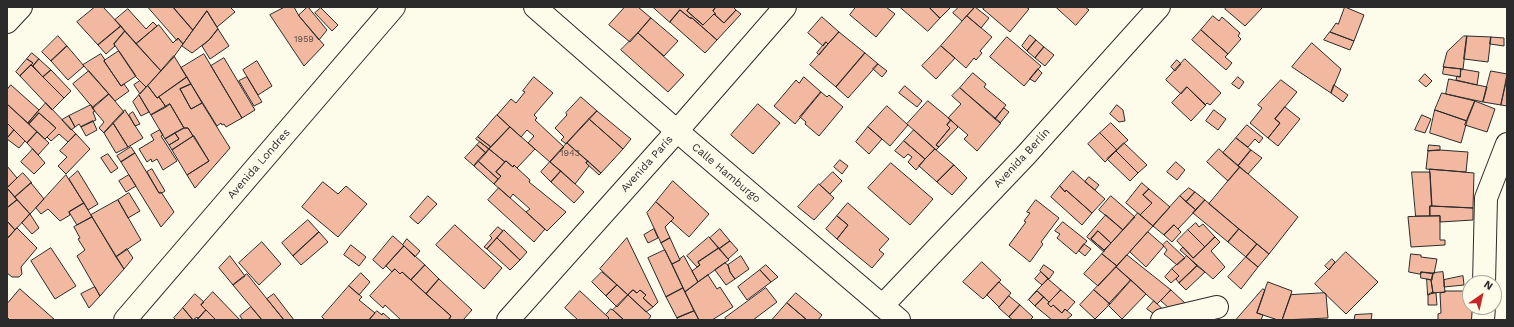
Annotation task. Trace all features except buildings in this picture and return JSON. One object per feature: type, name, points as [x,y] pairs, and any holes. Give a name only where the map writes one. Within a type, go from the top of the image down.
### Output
[{"type":"street","points":[[7,22],[21,7]]},
{"type":"street","name":"Avenida Londres","points":[[125,320],[394,7]]},
{"type":"street","name":"Calle Hamburgo","points":[[535,7],[677,131],[899,320]]},
{"type":"street","name":"Avenida París","points":[[508,320],[677,131],[785,7]]},
{"type":"street","name":"Avenida Berlín","points":[[882,306],[1026,155],[1159,7]]},
{"type":"street","points":[[1484,275],[1486,198],[1507,144]]},
{"type":"street","points":[[1162,320],[1217,307]]}]
